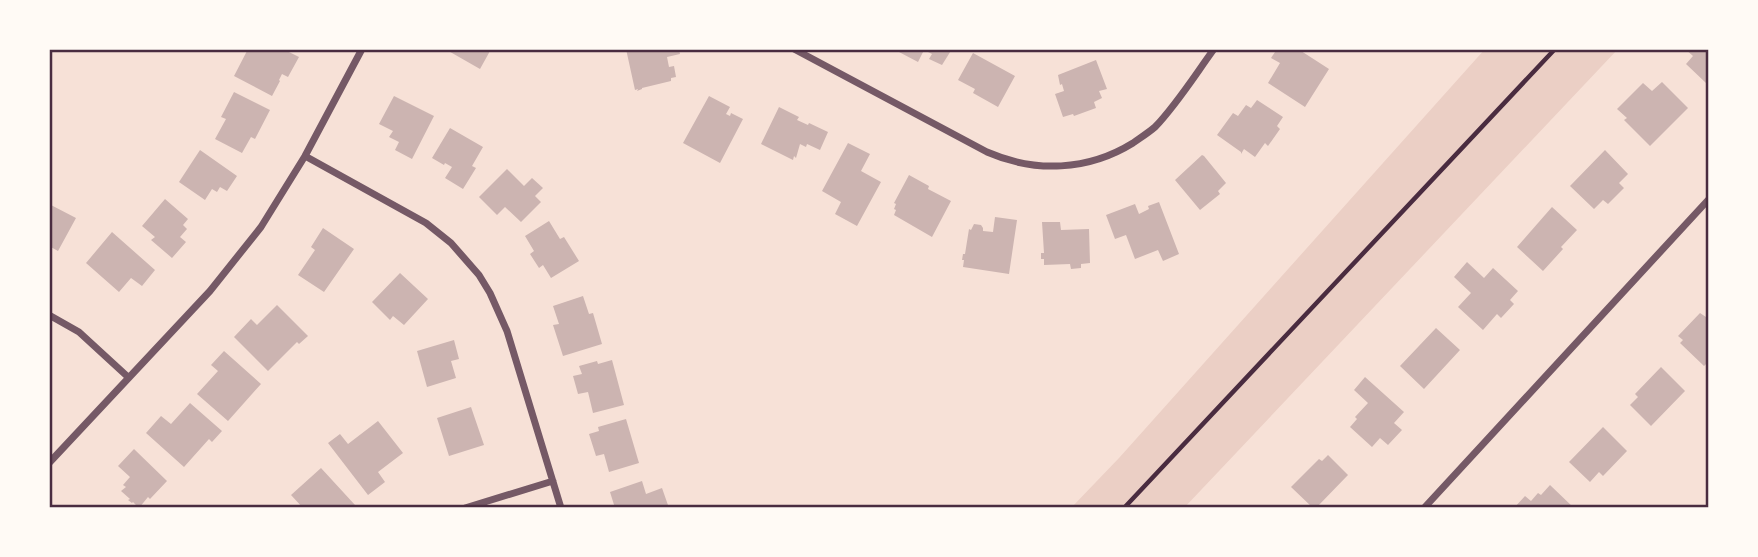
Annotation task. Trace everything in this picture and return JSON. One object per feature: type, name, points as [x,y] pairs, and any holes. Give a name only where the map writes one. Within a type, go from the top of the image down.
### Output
[{"type":"street","points":[[49,463],[210,291],[261,228],[305,156],[362,49]]},
{"type":"street","points":[[794,49],[987,152],[1017,163],[1050,167],[1091,162],[1121,150],[1148,133],[1170,110],[1214,49]]},
{"type":"street","points":[[305,156],[426,223],[451,243],[479,275],[503,321],[561,508]]},
{"type":"street","points":[[1424,508],[1709,200]]},
{"type":"street","points":[[49,315],[79,332],[128,377]]},
{"type":"street","points":[[465,508],[553,481]]},
{"type":"path","points":[[1124,508],[1555,49]]},
{"type":"shaded area","points":[[1485,49],[1618,49],[1184,508],[1071,508],[1119,458]]},
{"type":"building","points":[[248,49],[283,49],[299,57],[288,77],[282,74],[272,96],[234,76]]},
{"type":"building","points":[[445,49],[487,49],[490,51],[480,69]]},
{"type":"building","points":[[626,49],[679,49],[680,54],[667,57],[669,67],[674,66],[676,77],[671,78],[671,81],[635,90]]},
{"type":"building","points":[[901,49],[952,49],[942,65],[929,59],[932,54],[924,50],[918,62],[899,52]]},
{"type":"building","points":[[1277,49],[1298,49],[1329,69],[1305,107],[1268,83],[1280,63],[1271,58]]},
{"type":"building","points":[[1685,49],[1709,49],[1709,80],[1706,83],[1686,64],[1693,56]]},
{"type":"building","points":[[973,53],[1015,76],[998,107],[973,93],[975,89],[958,80]]},
{"type":"building","points":[[1096,60],[1107,89],[1099,91],[1102,98],[1094,102],[1096,108],[1063,117],[1055,94],[1064,91],[1058,75]]},
{"type":"building","points":[[1662,82],[1688,108],[1650,146],[1617,109],[1643,83],[1652,91]]},
{"type":"building","points":[[234,92],[270,110],[255,139],[251,137],[242,153],[215,139],[226,119],[221,117]]},
{"type":"building","points":[[394,96],[434,116],[412,159],[395,150],[399,142],[389,137],[393,131],[379,124]]},
{"type":"building","points":[[709,96],[730,107],[726,114],[730,116],[731,113],[743,119],[720,163],[683,143]]},
{"type":"building","points":[[1257,100],[1283,117],[1277,126],[1280,129],[1268,146],[1265,143],[1255,157],[1244,149],[1241,154],[1217,135],[1233,113],[1238,116],[1246,105],[1251,108]]},
{"type":"building","points":[[779,107],[799,117],[797,120],[828,132],[820,150],[800,144],[793,160],[761,144]]},
{"type":"building","points":[[450,128],[483,147],[472,166],[476,168],[463,189],[445,178],[452,167],[432,158]]},
{"type":"building","points":[[848,143],[870,154],[861,171],[881,182],[857,226],[835,214],[841,202],[822,191]]},
{"type":"building","points":[[200,150],[237,176],[227,191],[220,187],[217,192],[212,189],[205,200],[179,182]]},
{"type":"building","points":[[1605,150],[1628,174],[1619,183],[1624,188],[1608,204],[1603,200],[1594,209],[1570,186]]},
{"type":"building","points":[[1202,155],[1226,183],[1218,191],[1220,194],[1200,210],[1175,180]]},
{"type":"building","points":[[507,169],[524,186],[532,178],[543,188],[535,196],[541,202],[521,222],[505,207],[497,215],[479,197]]},
{"type":"building","points":[[909,175],[951,201],[932,237],[894,215],[894,203]]},
{"type":"building","points":[[165,199],[188,219],[183,225],[187,229],[180,237],[186,242],[172,258],[151,240],[155,237],[142,226]]},
{"type":"building","points":[[1159,202],[1179,254],[1163,261],[1158,250],[1135,259],[1126,235],[1115,239],[1106,215],[1135,204],[1139,214],[1149,209],[1148,206]]},
{"type":"building","points":[[49,204],[76,218],[58,251],[49,246]]},
{"type":"building","points":[[1552,207],[1577,230],[1543,271],[1517,247]]},
{"type":"building","points":[[995,217],[1017,220],[1009,274],[963,267],[969,229],[971,230],[974,224],[981,225],[983,231],[993,232]]},
{"type":"building","points":[[549,221],[560,239],[564,237],[579,261],[551,278],[543,265],[539,268],[530,254],[534,251],[525,236]]},
{"type":"building","points":[[1042,222],[1060,222],[1061,230],[1089,229],[1090,263],[1071,269],[1070,264],[1044,265],[1044,259],[1041,259],[1041,253],[1044,253]]},
{"type":"building","points":[[323,228],[354,249],[324,292],[298,275],[315,250],[311,247]]},
{"type":"building","points":[[112,232],[155,270],[142,286],[131,278],[119,292],[86,263]]},
{"type":"building","points":[[1467,262],[1484,278],[1493,268],[1518,291],[1510,300],[1514,304],[1501,318],[1497,314],[1483,330],[1458,307],[1471,293],[1454,277]]},
{"type":"building","points":[[400,273],[428,299],[404,325],[393,316],[390,320],[372,302]]},
{"type":"building","points":[[583,296],[589,314],[593,313],[602,344],[563,356],[553,325],[559,324],[553,306]]},
{"type":"building","points":[[277,305],[308,336],[299,344],[297,342],[268,371],[234,337],[251,319],[257,325]]},
{"type":"building","points":[[1700,313],[1709,319],[1709,361],[1704,366],[1680,343],[1683,340],[1678,336]]},
{"type":"building","points":[[1436,328],[1460,350],[1424,389],[1400,366]]},
{"type":"building","points":[[454,340],[459,359],[451,361],[456,378],[427,387],[417,351]]},
{"type":"building","points":[[224,351],[261,384],[228,421],[197,394],[218,371],[211,365]]},
{"type":"building","points":[[612,360],[624,405],[593,413],[588,392],[578,394],[573,376],[582,374],[579,366]]},
{"type":"building","points":[[1661,367],[1685,391],[1651,426],[1630,405],[1638,397],[1635,394]]},
{"type":"building","points":[[1365,377],[1404,412],[1394,423],[1402,430],[1388,445],[1380,438],[1372,447],[1350,427],[1368,403],[1354,390]]},
{"type":"building","points":[[190,403],[222,431],[212,442],[209,439],[184,467],[146,433],[161,416],[171,424]]},
{"type":"building","points":[[471,407],[484,445],[449,456],[437,418]]},
{"type":"building","points":[[626,419],[639,463],[609,472],[604,454],[596,456],[589,434],[599,431],[598,427]]},
{"type":"building","points":[[378,421],[403,453],[378,472],[385,482],[368,495],[328,443],[340,434],[348,444]]},
{"type":"building","points":[[1603,427],[1627,451],[1603,476],[1599,472],[1590,482],[1569,462]]},
{"type":"building","points":[[134,449],[167,481],[139,508],[121,491],[130,477],[118,466]]},
{"type":"building","points":[[1328,455],[1348,475],[1313,508],[1291,487],[1319,459],[1322,461]]},
{"type":"building","points":[[321,468],[355,505],[351,508],[303,508],[291,495]]},
{"type":"building","points":[[642,481],[646,494],[662,488],[669,508],[615,508],[610,492]]},
{"type":"building","points":[[1550,485],[1574,508],[1514,508],[1525,496],[1531,501]]}]
